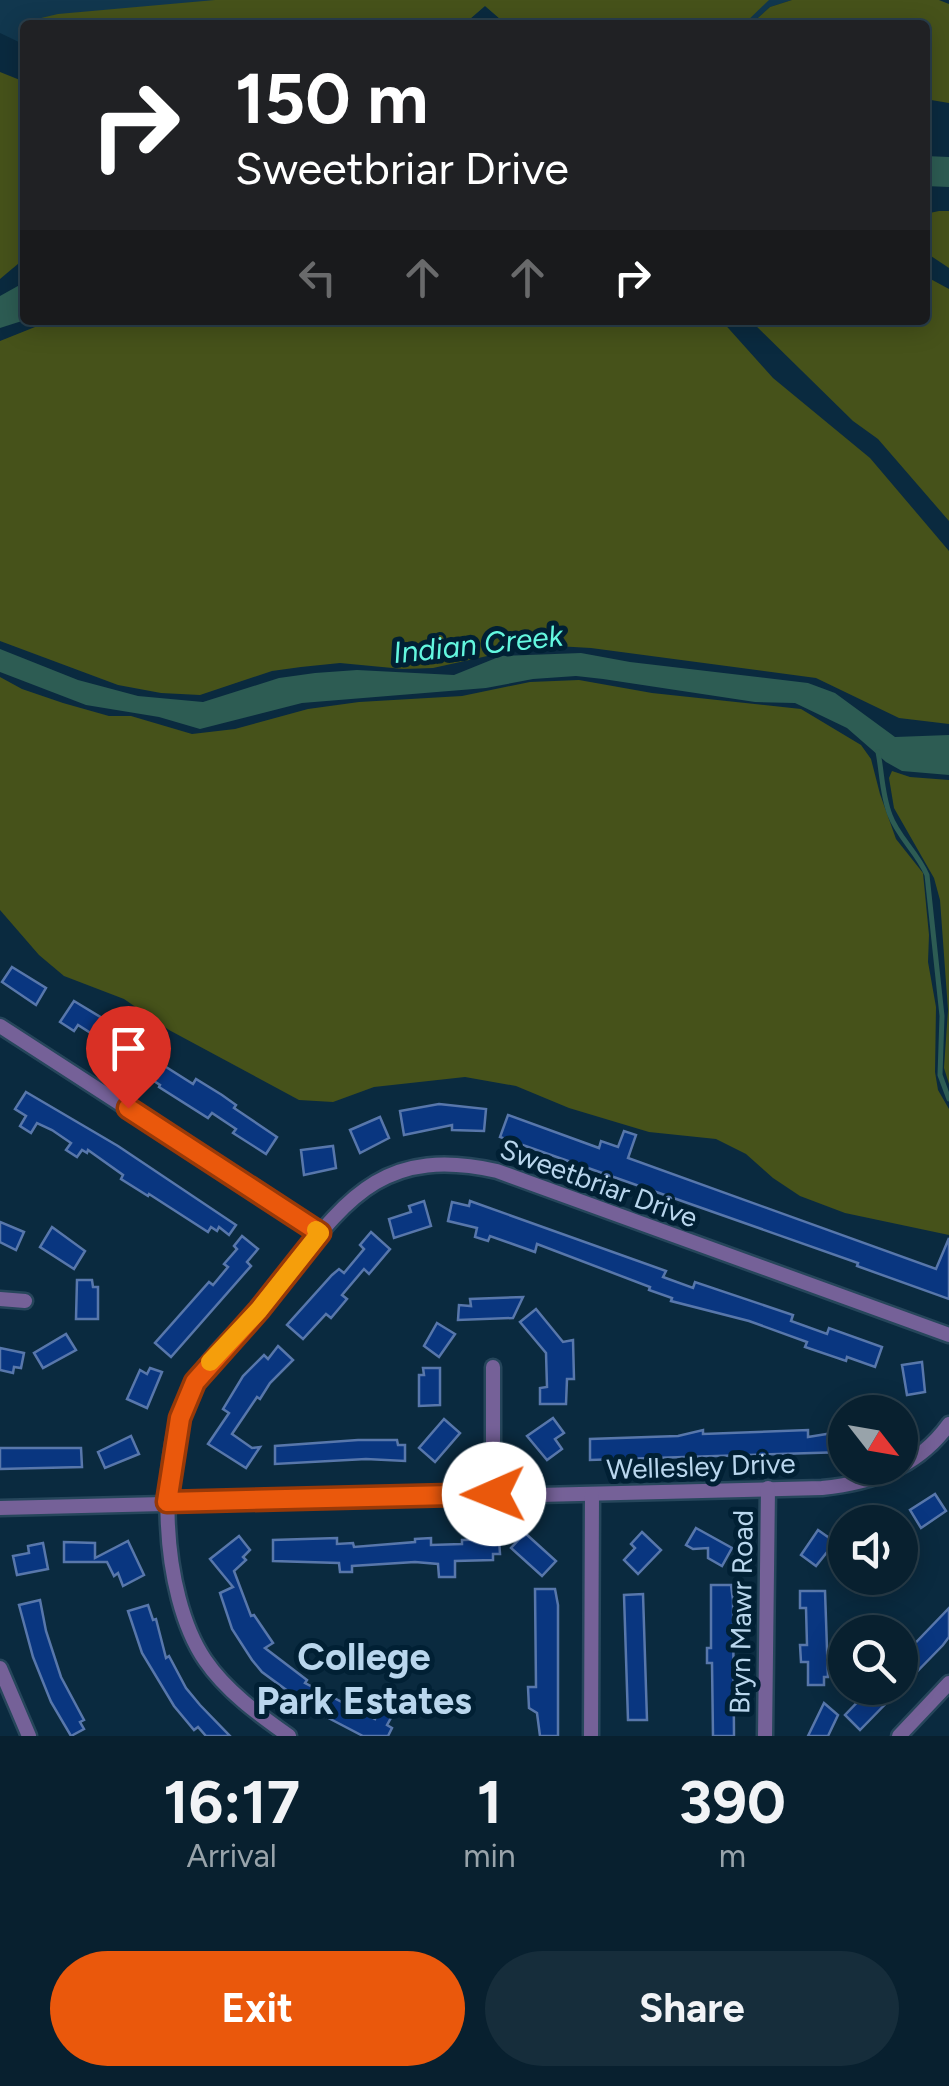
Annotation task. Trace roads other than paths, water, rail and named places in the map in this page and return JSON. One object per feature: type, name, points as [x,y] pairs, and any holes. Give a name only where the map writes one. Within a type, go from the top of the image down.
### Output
[{"type":"street","points":[[0,1026],[320,1233]]},
{"type":"street","name":"Sweetbriar Drive","points":[[289,1736],[241,1699],[203,1657],[191,1632],[175,1576],[167,1502],[180,1418],[195,1382],[320,1233],[364,1190],[399,1171],[433,1164],[498,1170],[949,1335]]},
{"type":"street","points":[[0,1299],[25,1301]]},
{"type":"street","points":[[493,1367],[494,1494]]},
{"type":"street","name":"Wellesley Drive","points":[[0,1508],[494,1494],[592,1495],[848,1485],[884,1476],[915,1458],[949,1424]]},
{"type":"street","name":"Bryn Mawr Road","points":[[765,1736],[768,1488]]},
{"type":"street","points":[[591,1736],[592,1495]]},
{"type":"street","points":[[0,1668],[29,1736]]},
{"type":"street","points":[[899,1736],[949,1683]]},
{"type":"waterway","points":[[878,752],[890,815],[927,875],[942,1016],[940,1075],[949,1099]]},
{"type":"district","name":"College Park Estates","points":[[364,1679]]},
{"type":"water label","name":"Indian Creek","points":[[478,644]]}]
